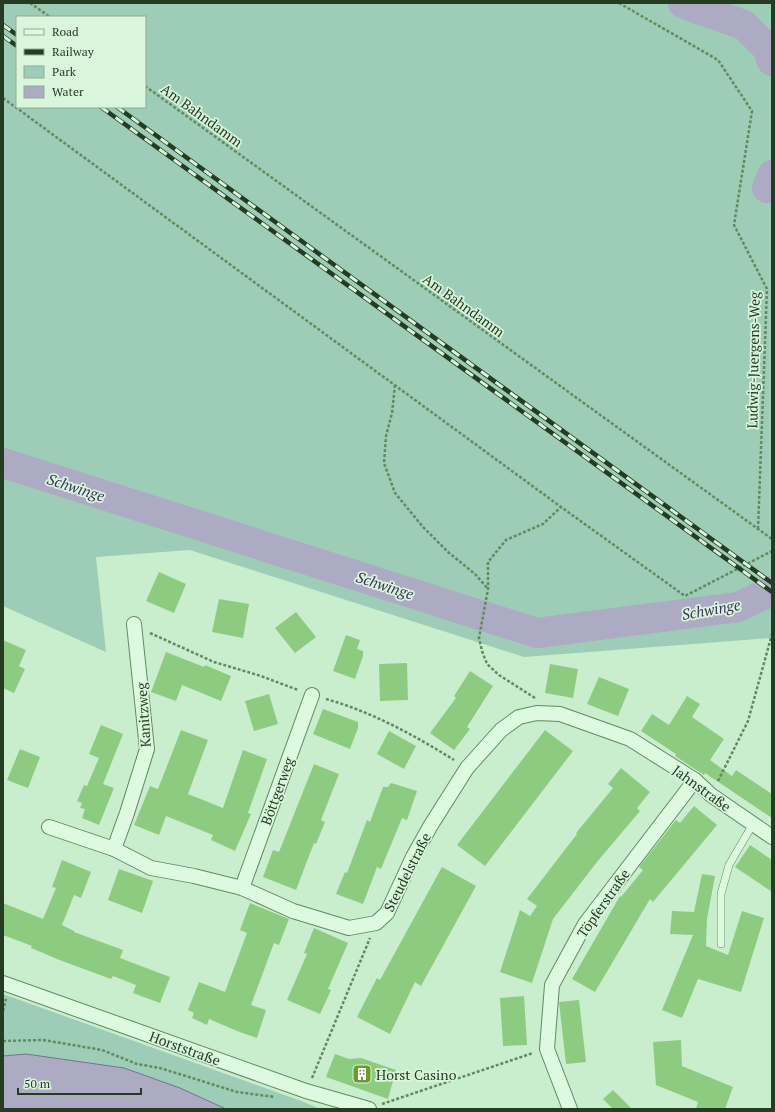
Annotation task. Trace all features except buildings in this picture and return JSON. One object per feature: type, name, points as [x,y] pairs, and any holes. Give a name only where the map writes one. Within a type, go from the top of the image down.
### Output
[{"type":"street","name":"Kanitzweg","points":[[114,849],[148,749],[134,624]]},
{"type":"street","name":"Böttgerweg","points":[[242,888],[312,695]]},
{"type":"street","name":"Steudelstraße","points":[[49,827],[114,849],[151,868],[194,876],[242,888],[293,911],[349,928],[376,923],[387,913],[413,857],[431,825],[467,768],[501,730],[518,717],[537,713],[560,714],[630,739]]},
{"type":"street","name":"Jahnstraße","points":[[630,739],[695,780],[711,795],[772,837]]},
{"type":"street","name":"Töpferstraße","points":[[570,1109],[547,1048],[552,985],[585,924],[695,780]]},
{"type":"street","name":"Horststraße","points":[[3,983],[306,1092],[368,1109]]},
{"type":"lane","points":[[721,944],[721,894],[729,865],[753,824]]},
{"type":"path","points":[[30,3],[49,16]]},
{"type":"path","name":"Ludwig-Juergens-Weg","points":[[619,3],[718,60],[752,111],[734,226],[767,289],[758,530]]},
{"type":"path","name":"Am Bahndamm","points":[[146,87],[772,539]]},
{"type":"path","points":[[3,98],[16,108]]},
{"type":"path","points":[[17,108],[561,507],[685,596],[772,550]]},
{"type":"path","points":[[395,385],[392,413],[386,436],[384,463],[395,493],[438,542],[475,574],[488,589]]},
{"type":"path","points":[[538,699],[499,675],[487,664],[479,638],[488,589],[488,562],[506,540],[543,524],[561,507]]},
{"type":"path","points":[[711,795],[748,721],[772,634]]},
{"type":"path","points":[[306,1092],[376,923]]},
{"type":"path","points":[[3,1041],[43,1040],[102,1050],[137,1064],[160,1068],[237,1092],[279,1098]]},
{"type":"path","points":[[368,1109],[547,1048]]},
{"type":"green space","points":[[3,3],[772,3],[772,638],[524,657],[190,550],[96,557],[106,652],[3,606]]},
{"type":"green space","points":[[3,994],[320,1109],[226,1109],[180,1088],[124,1068],[26,1054],[3,1056]]},
{"type":"water","points":[[26,1054],[124,1068],[180,1088],[226,1109],[3,1109],[3,1056]]},
{"type":"waterway","points":[[683,3],[744,25],[767,48],[772,61]]},
{"type":"waterway","points":[[767,188],[772,175]]},
{"type":"waterway","name":"Schwinge","points":[[3,463],[537,633],[738,607],[772,591]]},
{"type":"railway","points":[[3,25],[16,34]]},
{"type":"railway","points":[[3,36],[16,45]]},
{"type":"railway","points":[[102,108],[772,592]]},
{"type":"railway","points":[[118,108],[772,583]]},
{"type":"place","name":"Horst Casino","points":[[362,1074]]}]
